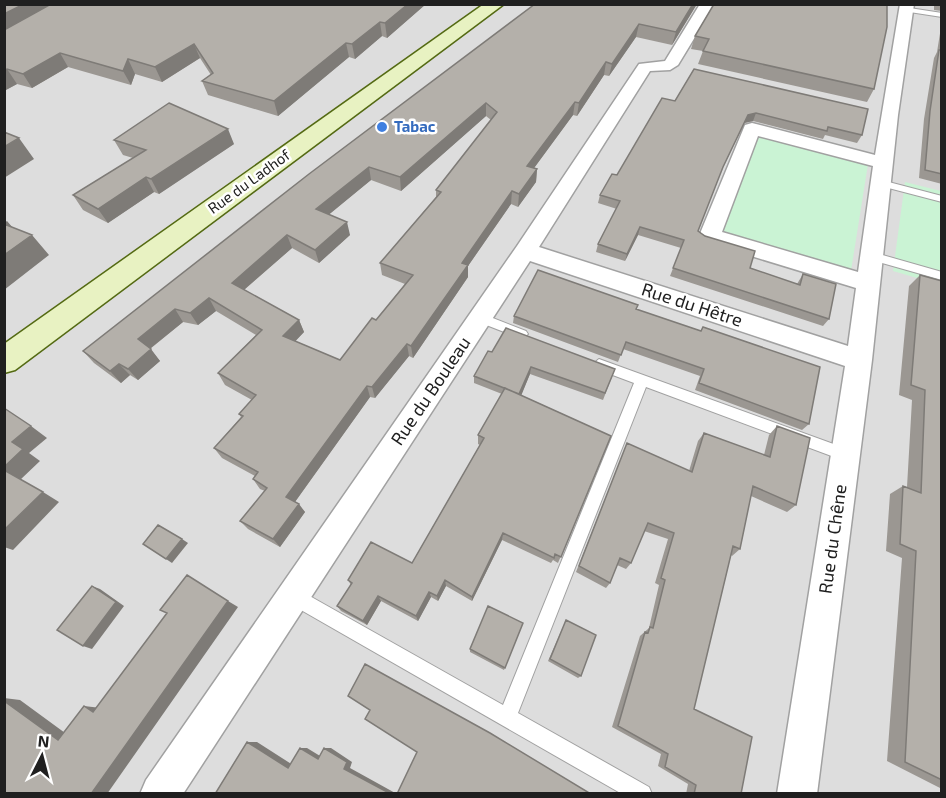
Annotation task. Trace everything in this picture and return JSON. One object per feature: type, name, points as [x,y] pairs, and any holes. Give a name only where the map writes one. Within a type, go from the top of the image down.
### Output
[{"type":"main road","name":"Rue du Ladhof","points":[[4,361],[382,84],[496,4]]},
{"type":"street","name":"Rue du Bouleau","points":[[160,794],[480,318],[645,67],[676,67],[708,4]]},
{"type":"street","name":"Rue du Chêne","points":[[797,794],[859,360],[882,173],[883,114],[907,7]]},
{"type":"street","points":[[868,284],[710,236],[752,129],[882,173]]},
{"type":"street","name":"Rue du Hêtre","points":[[525,250],[859,360]]},
{"type":"lane","points":[[907,7],[942,15]]},
{"type":"lane","points":[[882,173],[942,199]]},
{"type":"lane","points":[[872,256],[942,276]]},
{"type":"lane","points":[[480,318],[534,339]]},
{"type":"lane","points":[[588,359],[845,455]]},
{"type":"lane","points":[[507,717],[642,380]]},
{"type":"lane","points":[[293,596],[642,794]]},
{"type":"shaded area","points":[[5,5],[941,5],[941,793],[5,793]]},
{"type":"green space","points":[[759,136],[868,164],[851,271],[722,231]]},
{"type":"green space","points":[[905,182],[941,191],[941,285],[893,271]]},
{"type":"building","points":[[4,4],[24,4],[4,14]]},
{"type":"building","points":[[51,4],[408,4],[385,23],[380,22],[352,44],[346,43],[274,101],[202,81],[213,73],[194,44],[155,67],[128,59],[123,71],[60,53],[23,74],[7,69],[4,71],[4,30]]},
{"type":"building","points":[[535,4],[693,4],[676,32],[639,24],[612,64],[606,62],[579,103],[575,102],[527,166],[537,169],[519,194],[512,191],[462,263],[468,265],[411,346],[407,344],[372,387],[367,386],[286,497],[299,504],[273,539],[240,521],[267,488],[253,479],[258,472],[214,448],[243,416],[239,414],[256,395],[218,373],[262,330],[209,298],[190,313],[175,309],[138,339],[151,349],[128,369],[119,364],[110,371],[83,351],[309,174]],"holes":[[[486,103],[497,112],[436,190],[441,192],[380,263],[413,275],[376,320],[372,318],[340,360],[283,336],[299,320],[232,283],[287,235],[315,250],[347,222],[316,209],[369,167],[400,177]]]},
{"type":"building","points":[[714,4],[887,4],[887,27],[874,89],[703,51],[709,39],[695,36]]},
{"type":"building","points":[[939,50],[942,50],[942,174],[925,170],[930,111]]},
{"type":"building","points":[[694,69],[868,109],[862,135],[828,127],[827,131],[756,113],[748,115],[723,167],[698,231],[705,236],[755,251],[750,268],[800,285],[803,274],[836,284],[829,319],[673,268],[684,240],[640,227],[627,254],[598,244],[620,201],[600,195],[612,174],[617,175],[662,98],[675,101]]},
{"type":"building","points":[[169,103],[228,129],[151,179],[146,177],[98,209],[73,195],[146,150],[114,140]]},
{"type":"building","points":[[4,132],[19,138],[4,147]]},
{"type":"building","points":[[4,224],[32,235],[4,255]]},
{"type":"building","points":[[538,270],[638,305],[636,309],[701,331],[703,327],[820,367],[809,424],[699,383],[704,369],[626,342],[621,355],[514,316]]},
{"type":"building","points":[[920,275],[942,281],[942,780],[905,762],[916,551],[900,544],[903,486],[921,493],[925,390],[911,385]]},
{"type":"building","points":[[506,328],[615,369],[605,393],[531,367],[519,394],[474,376],[488,351],[492,352]]},
{"type":"building","points":[[505,388],[611,436],[561,557],[555,554],[554,558],[503,533],[472,597],[445,580],[437,596],[429,592],[416,616],[378,596],[363,621],[337,606],[352,583],[348,580],[371,542],[412,563],[484,438],[478,435]]},
{"type":"building","points":[[4,408],[31,426],[12,442],[23,449],[4,467]]},
{"type":"building","points":[[777,426],[810,438],[796,505],[753,486],[740,549],[733,546],[694,709],[752,737],[741,794],[694,794],[696,785],[665,767],[668,754],[618,726],[645,632],[648,633],[650,627],[653,628],[665,580],[661,578],[674,533],[648,523],[631,563],[620,558],[610,583],[579,566],[627,443],[692,472],[704,433],[770,457]]},
{"type":"building","points":[[4,470],[43,492],[4,530]]},
{"type":"building","points":[[158,525],[182,539],[166,559],[143,544]]},
{"type":"building","points":[[187,575],[228,601],[91,794],[4,794],[4,701],[58,740],[84,706],[93,712],[167,613],[160,610]]},
{"type":"building","points":[[92,586],[116,602],[83,646],[57,630]]},
{"type":"building","points":[[488,606],[523,623],[505,668],[470,649]]},
{"type":"building","points":[[566,620],[596,635],[581,676],[550,659]]},
{"type":"building","points":[[365,664],[490,733],[591,794],[397,794],[417,752],[365,719],[370,710],[348,696]]},
{"type":"building","points":[[247,742],[288,768],[300,748],[318,759],[324,748],[347,762],[344,769],[391,794],[215,794]]},
{"type":"place","name":"Tabac","points":[[382,127]]}]
